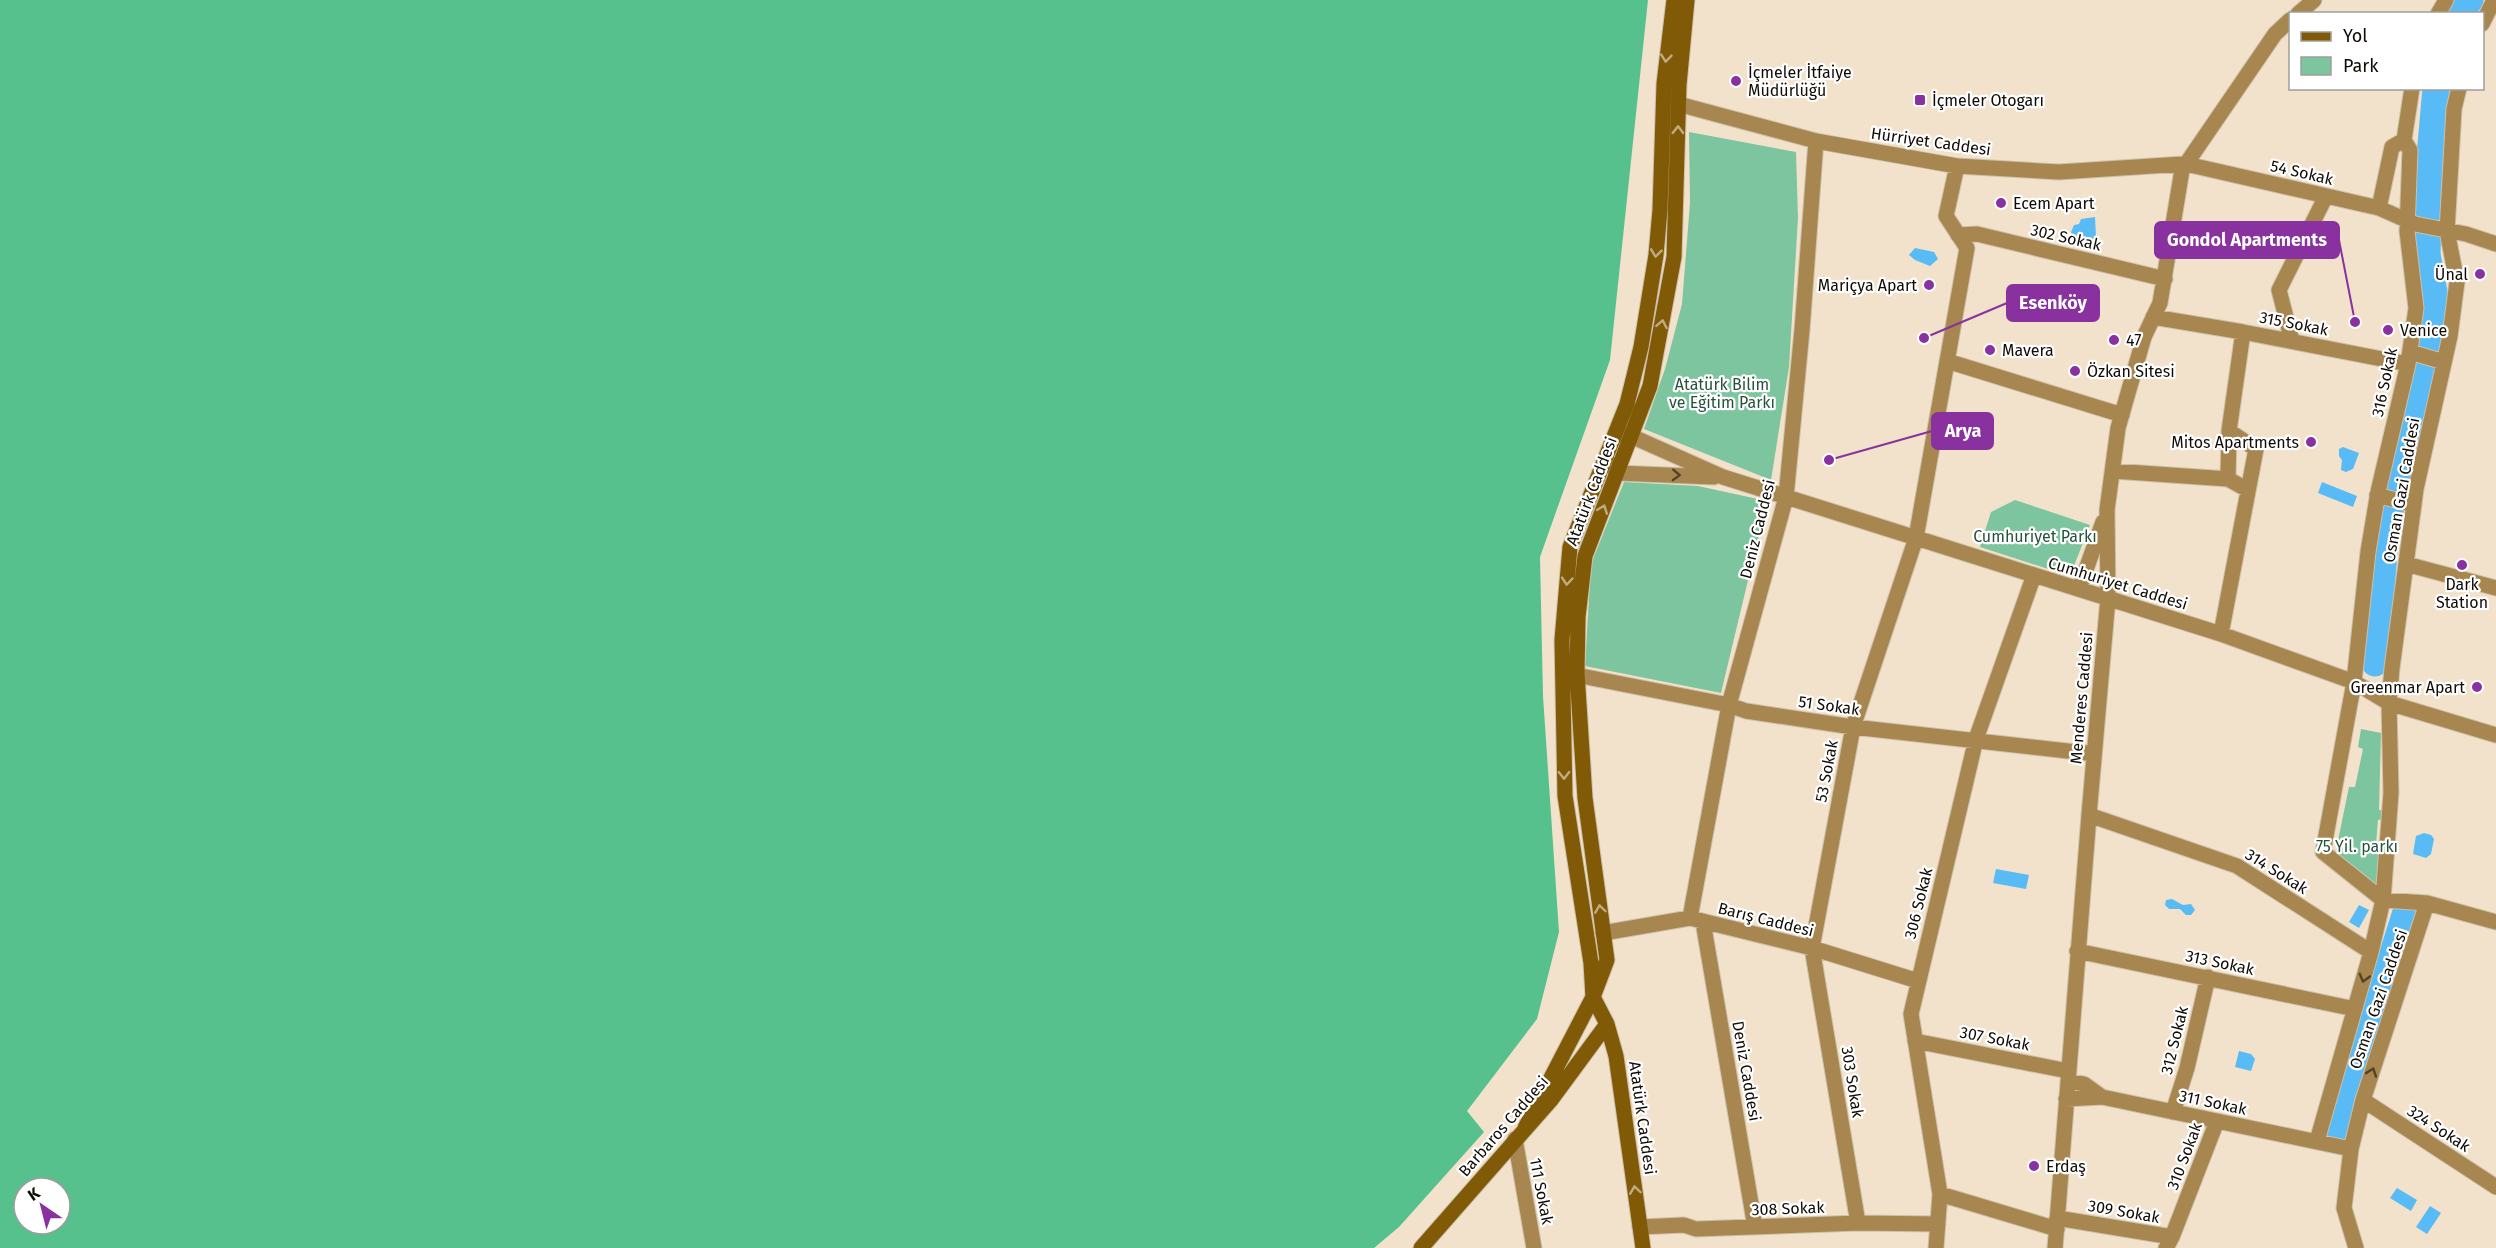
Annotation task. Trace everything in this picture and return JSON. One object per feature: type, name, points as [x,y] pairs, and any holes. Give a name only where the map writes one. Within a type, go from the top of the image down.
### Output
[{"type":"street","name":"Atatürk Caddesi","points":[[1520,1134],[1593,997],[1607,960],[1570,673],[1562,640],[1570,547],[1627,404],[1641,346],[1656,255],[1660,210],[1664,84],[1674,0]]},
{"type":"street","name":"Atatürk Caddesi","points":[[1643,1248],[1616,1056],[1607,1024],[1593,997],[1591,963],[1564,796],[1570,673],[1585,556],[1650,386],[1674,257],[1678,104],[1688,0]]},
{"type":"street","points":[[2300,12],[2314,0]]},
{"type":"street","points":[[2484,20],[2494,0]]},
{"type":"street","points":[[2185,164],[2274,34],[2289,21]]},
{"type":"street","name":"316 Sokak","points":[[2354,682],[2368,552],[2411,356],[2416,308],[2410,150],[2404,140],[2412,90]]},
{"type":"street","name":"Osman Gazi Caddesi","points":[[2317,1142],[2371,952],[2383,900],[2391,793],[2389,703],[2406,564],[2409,503],[2457,282],[2442,230],[2457,90]]},
{"type":"street","name":"Hürriyet Caddesi","points":[[1678,104],[1816,141],[1957,166],[2059,172],[2185,164]]},
{"type":"street","points":[[2379,208],[2392,147],[2404,140]]},
{"type":"street","name":"Deniz Caddesi","points":[[1755,1227],[1696,920],[1729,705],[1786,497],[1802,330],[1816,141]]},
{"type":"street","name":"54 Sokak","points":[[2185,164],[2379,208],[2411,223],[2496,244]]},
{"type":"street","name":"Menderes Caddesi","points":[[2055,1248],[2088,815],[2108,598],[2107,510],[2122,415],[2144,337],[2160,303],[2185,164]]},
{"type":"street","points":[[1916,538],[1967,248],[1946,216],[1957,166]]},
{"type":"street","points":[[2292,341],[2279,290],[2326,196]]},
{"type":"street","name":"302 Sokak","points":[[1959,235],[1977,234],[2165,279]]},
{"type":"street","name":"315 Sokak","points":[[2153,317],[2292,341],[2440,360]]},
{"type":"street","name":"315 Sokak","points":[[2228,479],[2229,431],[2243,332]]},
{"type":"street","points":[[1947,361],[2122,415]]},
{"type":"street","points":[[2221,634],[2256,449],[2229,431]]},
{"type":"street","name":"Cumhuriyet Caddesi","points":[[1615,434],[1632,435],[1723,477],[2221,634],[2354,682],[2389,703],[2496,735]]},
{"type":"street","points":[[1605,457],[1617,473]]},
{"type":"street","points":[[2113,471],[2228,479],[2248,490]]},
{"type":"street","name":"Cumhuriyet Caddesi","points":[[1617,473],[1723,477]]},
{"type":"street","points":[[2381,496],[2409,503]]},
{"type":"street","points":[[2079,589],[2107,510]]},
{"type":"street","name":"53 Sokak","points":[[1812,948],[1853,727],[1916,538]]},
{"type":"street","points":[[2406,564],[2496,588]]},
{"type":"street","name":"306 Sokak","points":[[1936,1248],[1940,1194],[1911,1014],[1976,739],[2034,575]]},
{"type":"street","name":"51 Sokak","points":[[1570,673],[1729,705],[1746,711],[1853,727],[2094,754]]},
{"type":"street","points":[[2354,682],[2323,852],[2383,900],[2427,903],[2496,922]]},
{"type":"street","name":"314 Sokak","points":[[2088,815],[2237,866],[2371,952]]},
{"type":"street","name":"Osman Gazi Caddesi","points":[[2356,1248],[2344,1208],[2351,1149],[2363,1100],[2427,903]]},
{"type":"street","name":"Barış Caddesi","points":[[1603,933],[1696,920],[1812,948],[1918,981]]},
{"type":"street","name":"303 Sokak","points":[[1812,948],[1858,1223]]},
{"type":"street","name":"313 Sokak","points":[[2078,951],[2355,1009]]},
{"type":"street","name":"312 Sokak","points":[[2173,1112],[2187,1068],[2208,977]]},
{"type":"street","name":"Barbaros Caddesi","points":[[1421,1248],[1551,1100],[1607,1024]]},
{"type":"street","name":"307 Sokak","points":[[1915,1041],[2068,1076],[2085,1083],[2102,1097]]},
{"type":"street","points":[[2066,1099],[2102,1097]]},
{"type":"street","name":"311 Sokak","points":[[2102,1097],[2351,1149]]},
{"type":"street","name":"324 Sokak","points":[[2363,1100],[2496,1186]]},
{"type":"street","name":"310 Sokak","points":[[2169,1243],[2217,1121]]},
{"type":"street","name":"111 Sokak","points":[[1520,1134],[1534,1248]]},
{"type":"street","name":"309 Sokak","points":[[1940,1194],[2057,1224],[2169,1243]]},
{"type":"street","name":"308 Sokak","points":[[1640,1227],[1684,1225],[1696,1229],[1858,1223],[1938,1224]]},
{"type":"green space","points":[[0,0],[1648,0],[1610,360],[1540,557],[1543,696],[1559,932],[1537,1019],[1467,1111],[1484,1132],[1399,1227],[1374,1248],[0,1248]]},
{"type":"green space","name":"Atatürk Bilim ve Eğitim Parkı","points":[[1689,132],[1796,152],[1798,218],[1789,367],[1771,480],[1644,429],[1665,369],[1682,304],[1690,203]]},
{"type":"green space","points":[[1624,482],[1698,486],[1767,501],[1721,693],[1585,666],[1591,564]]},
{"type":"green space","name":"Cumhuriyet Parkı","points":[[2015,500],[2090,525],[2070,576],[1980,547],[1991,512]]},
{"type":"green space","name":"75 Yil. parkı","points":[[2361,729],[2381,733],[2379,810],[2384,810],[2384,819],[2378,820],[2376,844],[2381,845],[2378,889],[2335,855],[2349,787],[2355,787],[2363,749],[2358,747]]},
{"type":"water","points":[[2095,217],[2096,237],[2087,242],[2082,238],[2073,238],[2071,232],[2074,225],[2079,224],[2081,219]]},
{"type":"water","points":[[1915,248],[1934,252],[1938,259],[1930,266],[1915,260],[1909,255]]},
{"type":"water","points":[[2343,447],[2359,453],[2353,469],[2346,472],[2341,470],[2342,460],[2339,456],[2339,449]]},
{"type":"water","points":[[2322,482],[2357,496],[2353,507],[2318,493]]},
{"type":"water","points":[[2424,833],[2431,835],[2434,839],[2431,854],[2426,858],[2413,854],[2416,836]]},
{"type":"water","points":[[1996,869],[2029,875],[2026,889],[1993,883]]},
{"type":"water","points":[[2172,899],[2183,905],[2191,904],[2195,910],[2191,915],[2186,915],[2180,909],[2169,909],[2165,905],[2166,900]]},
{"type":"water","points":[[2359,905],[2369,910],[2359,928],[2349,922]]},
{"type":"water","points":[[2239,1051],[2251,1054],[2255,1059],[2251,1071],[2235,1067]]},
{"type":"water","points":[[2397,1188],[2417,1200],[2411,1211],[2390,1198]]},
{"type":"water","points":[[2430,1206],[2441,1213],[2427,1234],[2416,1227]]},
{"type":"waterway","points":[[2460,12],[2470,0]]},
{"type":"waterway","points":[[2375,663],[2386,529],[2437,309],[2427,254],[2430,156],[2436,90]]},
{"type":"waterway","points":[[2336,1134],[2406,912]]},
{"type":"place","name":"İçmeler İtfaiye Müdürlüğü","points":[[1736,81]]},
{"type":"place","name":"İçmeler Otogarı","points":[[1920,100]]},
{"type":"place","name":"Ecem Apart","points":[[2001,203]]},
{"type":"place","name":"Ünal","points":[[2480,274]]},
{"type":"place","name":"Mariçya Apart","points":[[1929,285]]},
{"type":"place","name":"Gondol Apartments","points":[[2355,322]]},
{"type":"place","name":"Venice","points":[[2388,330]]},
{"type":"place","name":"Esenköy","points":[[1924,338]]},
{"type":"place","name":"47","points":[[2114,340]]},
{"type":"place","name":"Mavera","points":[[1990,350]]},
{"type":"place","name":"Özkan Sitesi","points":[[2075,371]]},
{"type":"place","name":"Mitos Apartments","points":[[2311,442]]},
{"type":"place","name":"Arya","points":[[1829,460]]},
{"type":"place","name":"Dark Station","points":[[2462,565]]},
{"type":"place","name":"Greenmar Apart","points":[[2477,687]]},
{"type":"place","name":"Erdaş","points":[[2034,1166]]}]
